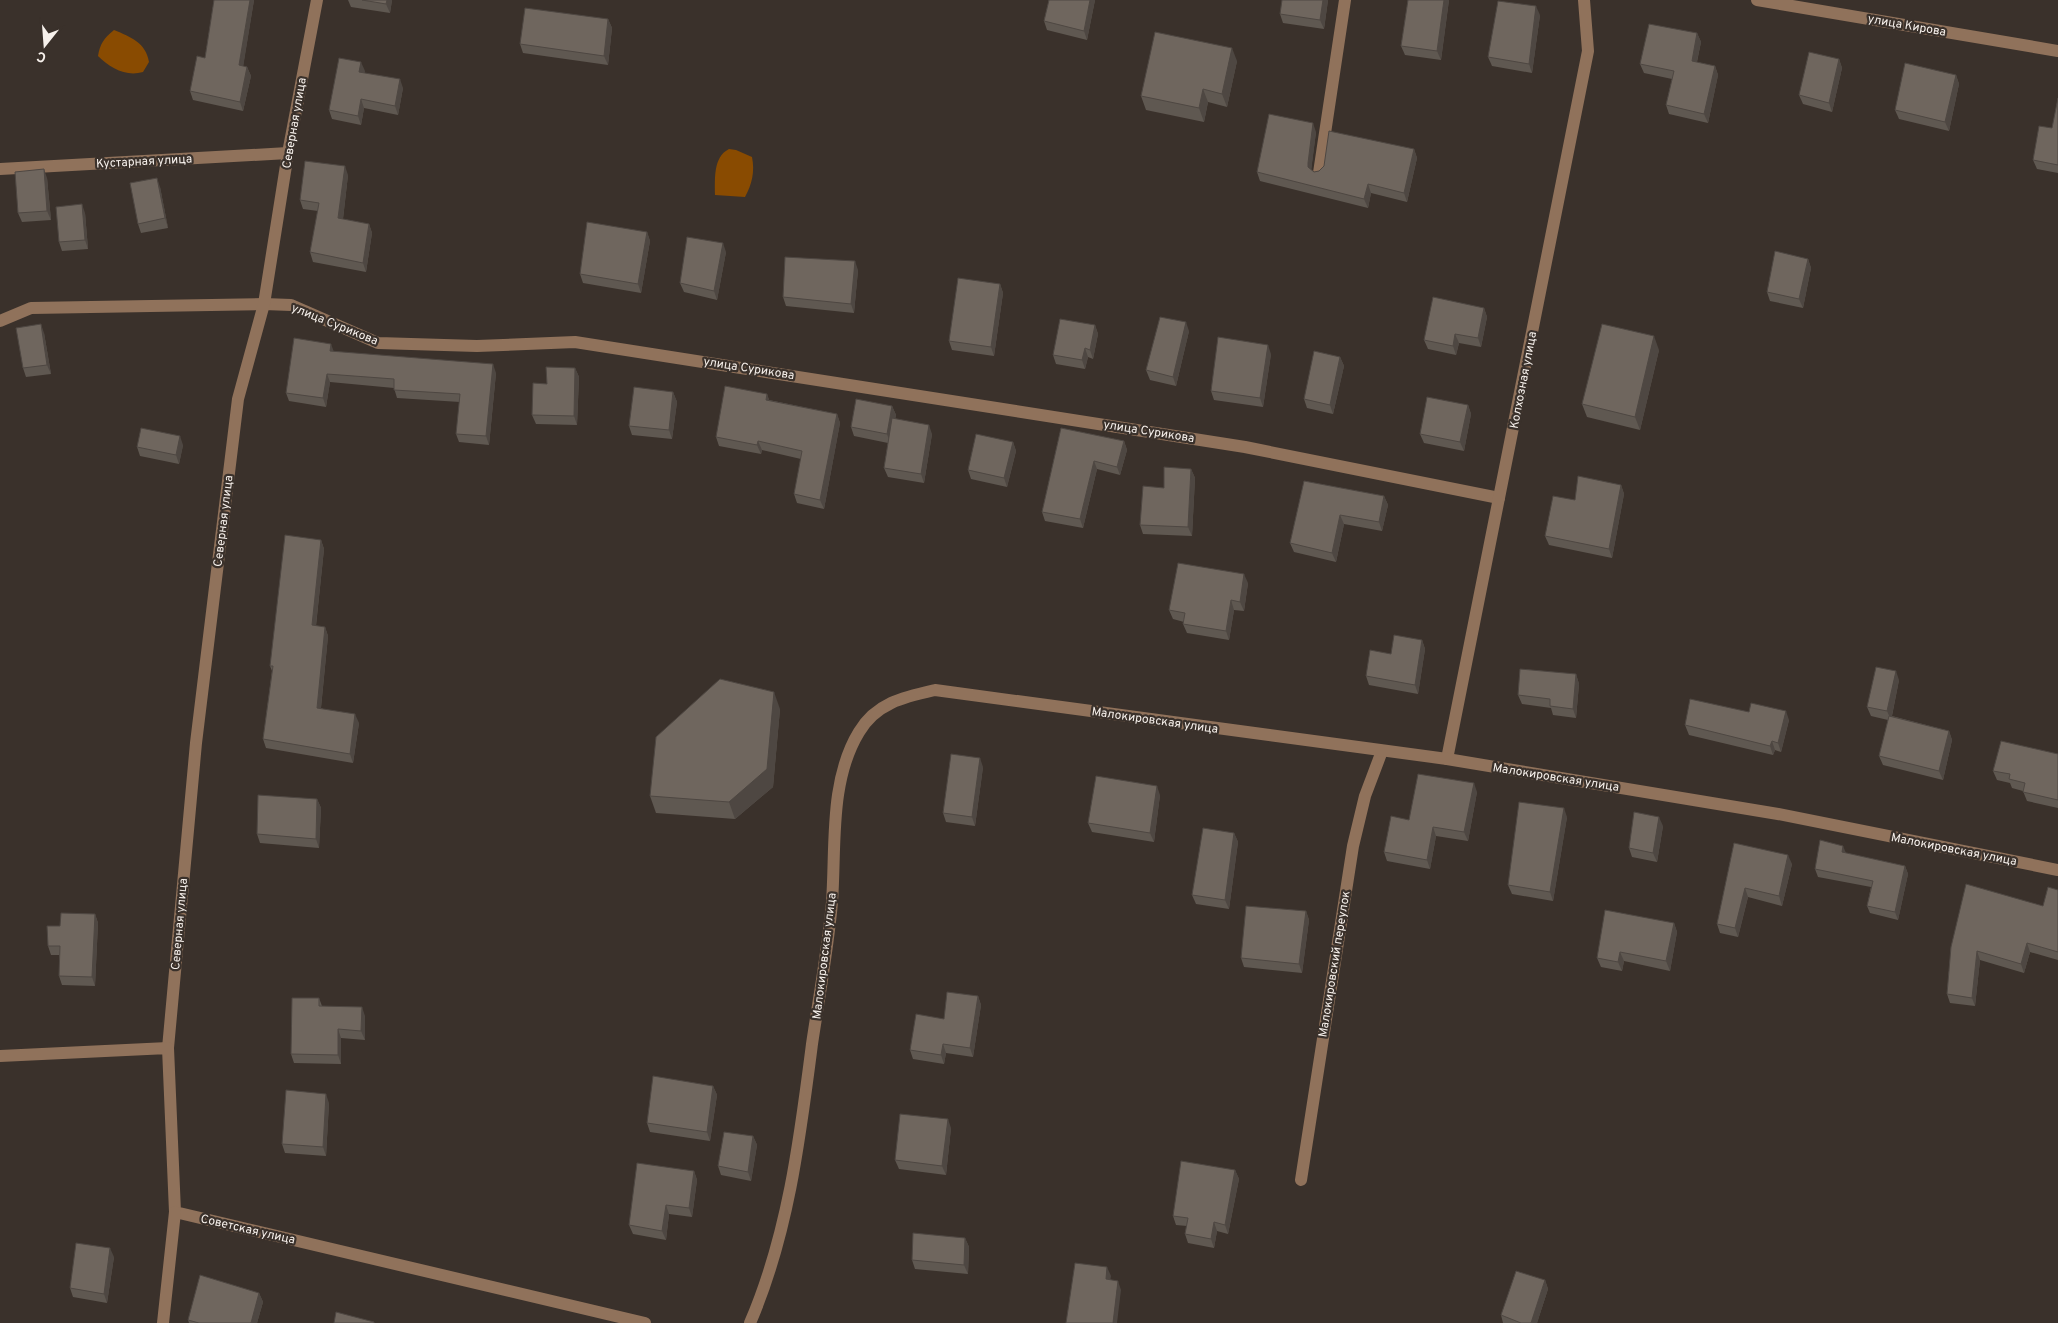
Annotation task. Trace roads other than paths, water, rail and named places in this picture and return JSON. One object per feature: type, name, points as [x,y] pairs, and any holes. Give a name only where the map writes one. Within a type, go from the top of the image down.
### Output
[{"type":"street","name":"Северная улица","points":[[168,1048],[196,743],[238,399],[264,304],[288,153],[317,0]]},
{"type":"street","points":[[1319,173],[1345,0]]},
{"type":"street","name":"Колхозная улица","points":[[1447,759],[1588,51],[1584,0]]},
{"type":"street","name":"улица Кирова","points":[[1756,0],[2058,51]]},
{"type":"street","name":"Кустарная улица","points":[[0,169],[288,153]]},
{"type":"street","name":"улица Сурикова","points":[[0,321],[31,308],[291,305],[378,343],[477,346],[575,342],[1245,447],[1500,498]]},
{"type":"street","name":"Малокировская улица","points":[[750,1323],[766,1288],[779,1239],[801,1128],[832,903],[837,807],[846,758],[859,732],[872,715],[898,698],[935,690],[1447,759],[1778,814],[2058,870]]},
{"type":"street","name":"Малокировский переулок","points":[[1301,1180],[1353,846],[1365,796],[1382,751]]},
{"type":"street","points":[[0,1056],[168,1048],[174,1212],[163,1323]]},
{"type":"street","name":"Советская улица","points":[[174,1212],[645,1323]]}]
